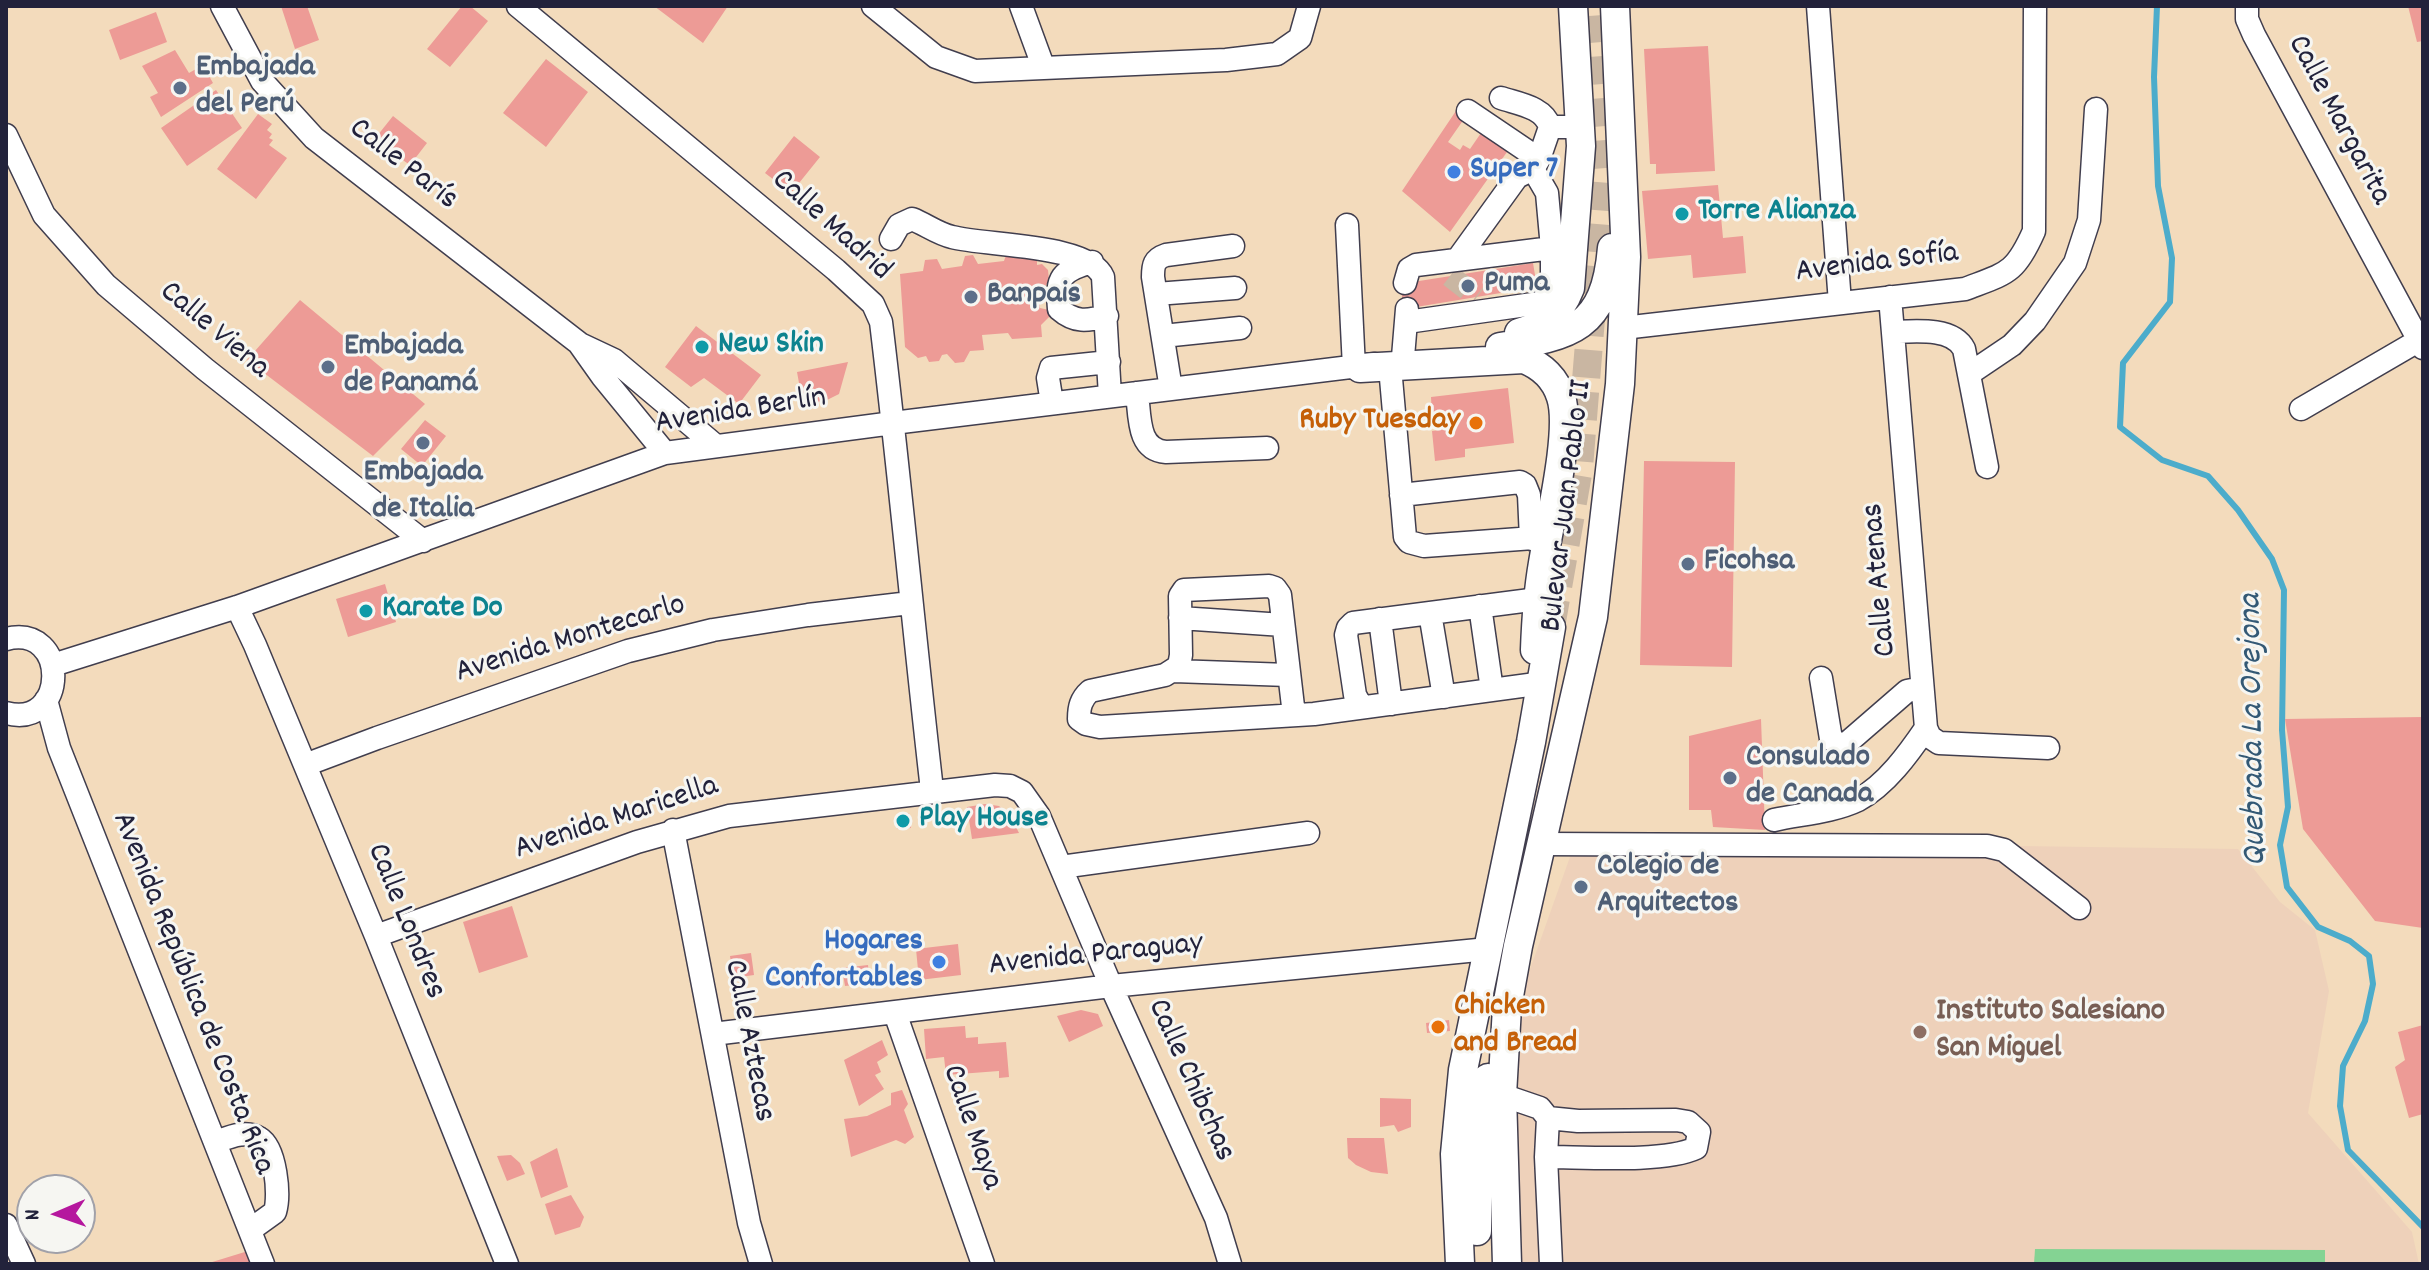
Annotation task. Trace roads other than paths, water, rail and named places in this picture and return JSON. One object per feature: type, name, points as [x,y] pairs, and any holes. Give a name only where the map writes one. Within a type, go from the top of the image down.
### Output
[{"type":"main road","points":[[1404,359],[1513,320],[1534,328],[1553,317],[1564,304],[1570,288],[1580,182],[1580,127],[1594,8]]},
{"type":"main road","points":[[1357,368],[1539,341],[1559,336],[1580,325],[1597,309],[1610,272],[1613,230],[1594,8]]},
{"type":"main road","name":"Bulevar Juan Pablo II","points":[[1477,1162],[1489,1075],[1507,1007],[1593,617],[1611,473],[1626,257],[1594,8]]},
{"type":"main road","points":[[1404,359],[1438,365],[1500,358],[1524,359],[1538,364],[1554,381],[1562,399],[1559,463],[1539,538],[1534,667],[1536,695]]},
{"type":"main road","name":"Bulevar Juan Pablo II","points":[[1460,1264],[1455,1154],[1463,1070],[1551,627]]},
{"type":"main road","name":"Bulevar Juan Pablo II","points":[[1507,1007],[1502,1095],[1507,1264]]},
{"type":"main road","name":"Bulevar Juan Pablo II","points":[[1475,1014],[1472,1074],[1478,1264]]},
{"type":"street","name":"Calle París","points":[[222,6],[262,81],[314,138],[580,344],[614,360],[716,446]]},
{"type":"street","name":"Calle Madrid","points":[[518,6],[873,304],[881,322],[932,790]]},
{"type":"street","points":[[873,6],[936,57],[975,71],[1226,60],[1277,54],[1300,38],[1309,6]]},
{"type":"street","points":[[1021,6],[1043,66]]},
{"type":"street","points":[[1818,6],[1840,303]]},
{"type":"street","name":"Avenida Sofía","points":[[1623,328],[1965,289],[2010,272],[2025,252],[2034,231],[2035,6]]},
{"type":"street","name":"Calle Margarita","points":[[2247,6],[2247,19],[2254,35],[2421,342]]},
{"type":"street","points":[[1448,266],[1517,177],[1536,164],[1550,127],[1547,118],[1537,110],[1501,98]]},
{"type":"street","points":[[1969,374],[2012,345],[2035,321],[2075,263],[2089,220],[2096,109]]},
{"type":"street","points":[[1401,495],[1520,482],[1525,485],[1529,495],[1539,538],[1415,545],[1405,537],[1401,495],[1407,315],[1513,320],[1540,303],[1549,294],[1553,281],[1547,193],[1536,164],[1468,111]]},
{"type":"street","points":[[1550,127],[1580,127]]},
{"type":"street","name":"Calle Viena","points":[[6,135],[44,215],[106,285],[205,369],[423,541]]},
{"type":"street","points":[[891,239],[899,225],[912,219],[949,237],[1055,252],[1092,262],[1100,268],[1103,277],[1110,396]]},
{"type":"street","points":[[1347,225],[1357,368]]},
{"type":"street","points":[[1171,389],[1153,271],[1158,258],[1233,246]]},
{"type":"street","points":[[1405,283],[1409,269],[1416,265],[1448,266],[1552,248]]},
{"type":"street","points":[[1092,262],[1063,275],[1057,286],[1059,309],[1078,321],[1107,316]]},
{"type":"street","points":[[1156,294],[1235,288]]},
{"type":"street","points":[[1477,297],[1513,320]]},
{"type":"street","name":"Calle Atenas","points":[[1890,297],[1926,728]]},
{"type":"street","points":[[1163,336],[1240,328]]},
{"type":"street","points":[[1893,332],[1919,331],[1954,337],[1964,349],[1987,467]]},
{"type":"street","points":[[2301,409],[2421,342]]},
{"type":"street","name":"Calle París","points":[[580,344],[665,453]]},
{"type":"street","points":[[1052,403],[1048,378],[1051,368],[1109,362]]},
{"type":"street","name":"Avenida Berlín","points":[[53,665],[237,607],[665,453],[1052,403],[1357,368]]},
{"type":"street","points":[[1137,393],[1144,438],[1152,449],[1166,452],[1267,448]]},
{"type":"street","points":[[1174,671],[1179,666],[1181,655],[1180,596],[1184,590],[1275,588],[1280,595],[1294,715]]},
{"type":"street","points":[[1366,707],[1355,695],[1346,635],[1353,623],[1538,599]]},
{"type":"street","name":"Avenida Montecarlo","points":[[305,765],[628,651],[713,630],[910,603]]},
{"type":"street","points":[[1480,606],[1492,690]]},
{"type":"street","name":"Calle Londres","points":[[237,607],[376,936],[507,1264]]},
{"type":"street","points":[[1430,613],[1444,697]]},
{"type":"street","points":[[1180,618],[1283,625]]},
{"type":"street","points":[[1380,619],[1391,704]]},
{"type":"street","points":[[8,633],[33,641],[49,655],[55,677],[46,700],[37,709],[15,714]]},
{"type":"street","points":[[1288,675],[1174,671],[1090,691],[1082,697],[1079,719],[1100,727],[1294,715],[1492,690],[1536,695]]},
{"type":"street","points":[[1821,678],[1827,729],[1831,739],[1838,744],[1847,743],[1907,691],[1922,688]]},
{"type":"street","name":"Avenida República de Costa Rica","points":[[46,700],[59,748],[263,1264]]},
{"type":"street","name":"Avenida República de Costa Rica","points":[[15,714],[59,748]]},
{"type":"street","points":[[1926,728],[1930,737],[1939,743],[2048,748]]},
{"type":"street","points":[[1774,820],[1833,808],[1859,799],[1903,762],[1926,728]]},
{"type":"street","name":"Calle Chibchas","points":[[932,790],[1010,786],[1022,792],[1039,816],[1111,986],[1216,1218],[1230,1264]]},
{"type":"street","name":"Avenida Maricella","points":[[376,936],[673,830],[729,816],[932,790]]},
{"type":"street","name":"Calle Aztecas","points":[[673,830],[749,1223],[761,1264]]},
{"type":"street","points":[[1061,867],[1308,833]]},
{"type":"street","points":[[1541,844],[1987,846],[2004,850],[2079,908]]},
{"type":"street","name":"Avenida Paraguay","points":[[713,1034],[1111,986],[1488,949]]},
{"type":"street","name":"Calle Maya","points":[[895,1013],[983,1264]]},
{"type":"street","points":[[1502,1095],[1540,1108],[1548,1118],[1546,1157],[1551,1264]]},
{"type":"street","points":[[1546,1157],[1684,1154],[1696,1148],[1699,1132],[1688,1122],[1676,1120],[1578,1121],[1548,1118]]},
{"type":"street","points":[[215,1142],[247,1134],[259,1137],[265,1145],[277,1177],[279,1199],[275,1212],[250,1230]]},
{"type":"street","points":[[6,1225],[24,1264]]},
{"type":"waterway","name":"Quebrada La Orejona","points":[[2157,6],[2154,77],[2158,186],[2172,258],[2170,302],[2123,363],[2120,427],[2162,460],[2208,476],[2238,510],[2272,559],[2284,590],[2282,730],[2288,807],[2280,845],[2287,887],[2318,927],[2350,941],[2369,956],[2373,984],[2365,1021],[2343,1066],[2340,1106],[2348,1150],[2423,1227]]},
{"type":"tunnel","points":[[1551,627],[1579,468],[1602,181],[1589,16]]},
{"type":"tunnel","points":[[1450,276],[1477,297]]},
{"type":"place","name":"Embajada del Perú","points":[[180,88]]},
{"type":"place","name":"Super 7","points":[[1454,172]]},
{"type":"place","name":"Torre Alianza","points":[[1682,214]]},
{"type":"place","name":"Puma","points":[[1468,286]]},
{"type":"place","name":"Banpais","points":[[971,297]]},
{"type":"place","name":"New Skin","points":[[702,347]]},
{"type":"place","name":"Embajada de Panamá","points":[[328,367]]},
{"type":"place","name":"Ruby Tuesday","points":[[1476,423]]},
{"type":"place","name":"Embajada de Italia","points":[[423,443]]},
{"type":"place","name":"Ficohsa","points":[[1688,564]]},
{"type":"place","name":"Karate Do","points":[[366,611]]},
{"type":"place","name":"Consulado de Canada","points":[[1730,778]]},
{"type":"place","name":"Play House","points":[[903,821]]},
{"type":"place","name":"Colegio de Arquitectos","points":[[1581,887]]},
{"type":"place","name":"Hogares Confortables","points":[[939,962]]},
{"type":"place","name":"Chicken and Bread","points":[[1438,1027]]},
{"type":"place","name":"Instituto Salesiano San Miguel","points":[[1920,1032]]}]
